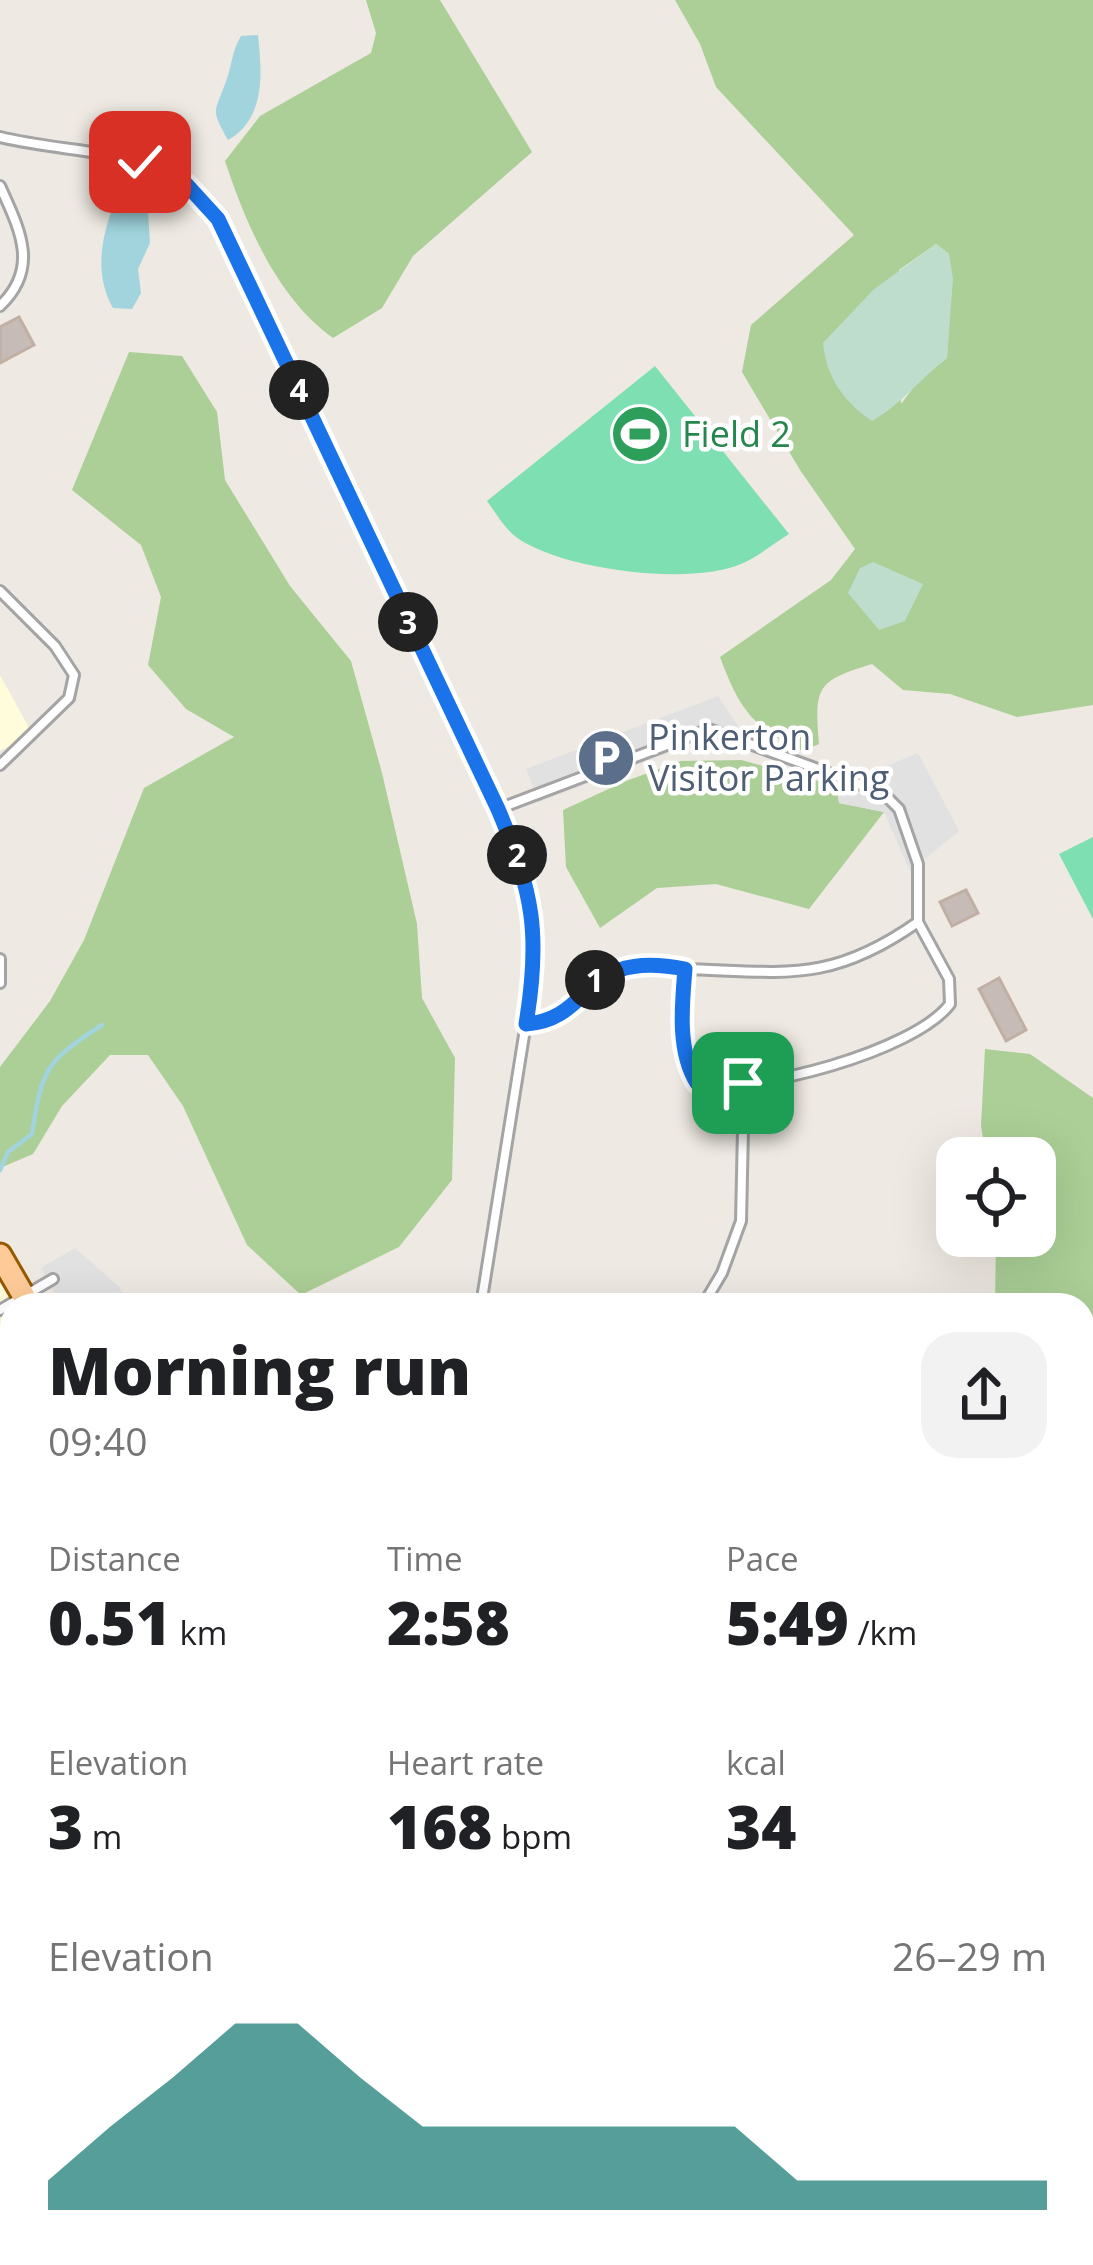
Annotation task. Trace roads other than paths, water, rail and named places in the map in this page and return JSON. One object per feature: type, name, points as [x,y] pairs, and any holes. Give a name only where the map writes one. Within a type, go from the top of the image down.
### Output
[{"type":"main road","points":[[0,1255],[22,1293]]},
{"type":"lane","points":[[0,137],[140,162],[165,171],[186,184],[218,219],[521,864],[536,942],[483,1293]]},
{"type":"lane","points":[[0,186],[24,254],[19,284],[0,306]]},
{"type":"lane","points":[[0,591],[55,646],[74,675],[70,698],[0,765]]},
{"type":"lane","points":[[498,809],[709,729],[887,797],[899,809],[918,864],[918,922],[949,980],[950,1004],[944,1013],[886,1046],[846,1061],[743,1083],[710,1085],[697,1083],[692,1074],[683,1025],[685,969]]},
{"type":"lane","points":[[526,1024],[561,1012],[610,971],[644,964],[763,974],[815,970],[892,941],[918,922]]},
{"type":"lane","points":[[0,959],[0,982]]},
{"type":"lane","points":[[710,1293],[741,1221],[743,1083]]},
{"type":"lane","points":[[35,1293],[53,1280]]},
{"type":"water","points":[[258,35],[259,94],[249,120],[228,140],[217,107],[241,36]]},
{"type":"water","points":[[117,195],[133,198],[148,211],[150,243],[138,269],[141,293],[132,309],[113,308],[101,266]]},
{"type":"waterway","points":[[0,1170],[8,1152],[32,1134],[49,1069],[68,1048],[102,1025]]},
{"type":"place","name":"Field 2","points":[[640,434]]},
{"type":"place","name":"Pinkerton Visitor Parking","points":[[606,758]]}]
